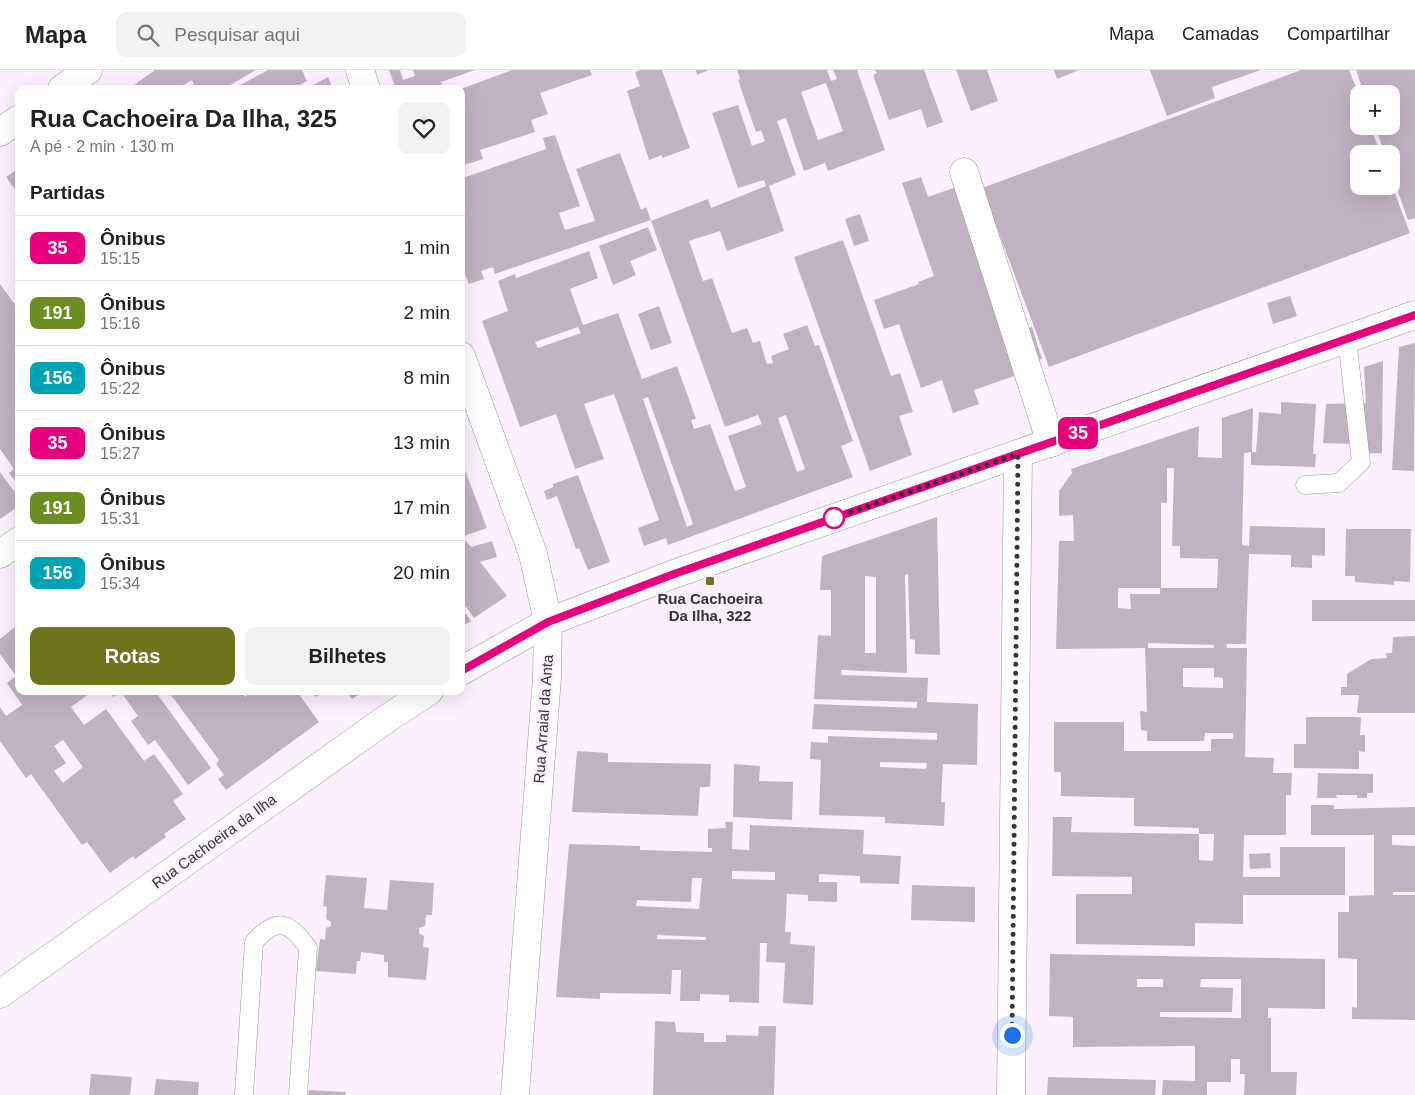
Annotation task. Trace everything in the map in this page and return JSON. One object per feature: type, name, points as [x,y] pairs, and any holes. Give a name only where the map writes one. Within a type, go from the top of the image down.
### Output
[{"type":"street","points":[[67,85],[88,70]]},
{"type":"street","points":[[360,70],[365,85]]},
{"type":"street","points":[[0,132],[15,122]]},
{"type":"street","points":[[964,172],[1051,443]]},
{"type":"street","points":[[465,669],[548,622],[674,574],[1415,315]]},
{"type":"street","name":"Rua Arraial da Anta","points":[[465,367],[533,554],[548,622],[547,677],[515,1095]]},
{"type":"street","points":[[1011,1095],[1018,454]]},
{"type":"street","points":[[0,554],[15,544]]},
{"type":"street","name":"Rua Cachoeira da Ilha","points":[[0,994],[336,754],[423,695]]},
{"type":"lane","points":[[1305,485],[1339,483],[1361,462],[1347,339]]},
{"type":"lane","points":[[244,1095],[254,942],[266,928],[284,925],[297,933],[308,948],[298,1095]]},
{"type":"building","points":[[155,70],[256,70],[230,85],[194,85],[192,80],[184,85],[134,85]]},
{"type":"building","points":[[268,70],[302,70],[307,81],[300,85],[240,85]]},
{"type":"building","points":[[389,70],[400,70],[403,80],[415,76],[413,70],[475,70],[441,82],[442,85],[395,85]]},
{"type":"building","points":[[512,70],[590,70],[592,75],[540,93],[548,114],[531,120],[535,132],[480,150],[483,159],[465,165],[465,88]]},
{"type":"building","points":[[641,70],[662,70],[690,148],[662,158],[662,155],[649,160],[627,91],[640,86],[635,72]]},
{"type":"building","points":[[696,70],[709,70],[697,75]]},
{"type":"building","points":[[737,70],[827,70],[831,81],[837,79],[833,70],[857,70],[885,150],[828,171],[825,163],[804,171],[786,118],[777,121],[796,175],[769,186],[784,231],[727,251],[720,231],[689,241],[703,281],[712,278],[732,333],[747,328],[753,343],[760,341],[767,364],[773,363],[771,356],[789,349],[783,334],[807,325],[815,346],[819,345],[853,441],[841,446],[853,477],[668,545],[666,538],[644,546],[638,528],[659,520],[614,394],[584,404],[604,459],[575,469],[556,414],[520,427],[482,321],[508,311],[498,281],[515,274],[516,278],[589,251],[598,278],[570,289],[583,325],[618,313],[642,379],[677,366],[696,419],[691,420],[694,429],[710,424],[735,491],[746,487],[728,436],[762,424],[758,415],[725,427],[651,221],[708,199],[711,208],[766,186],[764,180],[738,188],[712,113],[738,105],[752,146],[765,141],[761,130],[756,132],[738,80],[740,79]],"holes":[[[826,83],[843,131],[818,140],[801,92]],[[578,327],[581,333],[538,348],[535,342]],[[648,397],[693,524],[687,527],[643,399]],[[786,415],[805,469],[797,472],[778,418]]]},
{"type":"building","points":[[875,70],[924,70],[943,122],[927,128],[921,109],[889,120],[873,75],[877,73]]},
{"type":"building","points":[[956,70],[987,70],[998,101],[971,111]]},
{"type":"building","points":[[1054,70],[1079,70],[1057,79]]},
{"type":"building","points":[[1150,70],[1261,70],[1212,87],[1215,98],[1167,116]]},
{"type":"building","points":[[1301,70],[1349,70],[1355,85],[1350,85],[1350,135],[1374,135],[1377,145],[1350,145],[1350,195],[1396,195],[1410,233],[1049,367],[982,188]]},
{"type":"building","points":[[1356,70],[1415,70],[1415,218],[1408,220],[1399,195],[1400,145],[1382,145],[1378,135],[1400,135],[1400,85],[1361,85]]},
{"type":"building","points":[[328,77],[331,85],[313,85]]},
{"type":"building","points":[[555,135],[580,206],[559,213],[565,230],[595,221],[576,169],[620,153],[641,210],[646,207],[651,220],[495,274],[493,267],[481,271],[484,279],[469,284],[465,274],[465,177],[546,149],[543,138]]},
{"type":"building","points":[[15,171],[15,189],[6,177]]},
{"type":"building","points":[[921,177],[928,197],[959,186],[1023,373],[974,390],[979,404],[953,413],[942,380],[921,388],[899,324],[884,329],[874,300],[919,284],[918,282],[934,276],[902,183]]},
{"type":"building","points":[[860,214],[869,241],[854,246],[845,219]]},
{"type":"building","points":[[648,227],[657,250],[630,261],[636,275],[613,285],[599,246]]},
{"type":"building","points":[[843,240],[891,376],[900,373],[913,412],[899,416],[912,455],[870,471],[794,257]]},
{"type":"building","points":[[0,284],[15,305],[15,481],[9,473],[14,469],[0,449]]},
{"type":"building","points":[[1290,296],[1297,316],[1273,324],[1267,303]]},
{"type":"building","points":[[659,306],[672,343],[651,350],[638,314]]},
{"type":"building","points":[[1032,327],[1042,359],[1029,363],[1018,332]]},
{"type":"building","points":[[1415,343],[1414,471],[1392,470],[1399,347]]},
{"type":"building","points":[[1383,361],[1382,453],[1352,454],[1353,444],[1323,443],[1326,404],[1366,403],[1364,367]]},
{"type":"building","points":[[1281,402],[1316,404],[1313,454],[1316,454],[1315,467],[1251,465],[1251,452],[1244,453],[1242,545],[1249,546],[1250,526],[1325,528],[1325,556],[1312,555],[1312,568],[1291,567],[1291,555],[1249,554],[1246,644],[1226,644],[1227,648],[1247,648],[1245,757],[1274,758],[1273,773],[1292,773],[1291,795],[1286,795],[1286,835],[1244,835],[1243,877],[1280,877],[1280,847],[1345,847],[1345,895],[1243,895],[1243,924],[1195,923],[1195,946],[1076,944],[1076,894],[1132,894],[1132,877],[1052,876],[1053,817],[1072,817],[1071,832],[1199,834],[1199,828],[1134,826],[1134,798],[1061,796],[1061,772],[1054,772],[1054,722],[1124,722],[1124,751],[1211,751],[1211,739],[1233,739],[1233,733],[1205,733],[1204,741],[1147,741],[1147,731],[1141,730],[1140,711],[1147,712],[1145,648],[1056,649],[1059,541],[1074,541],[1073,515],[1059,516],[1059,491],[1072,473],[1071,469],[1199,426],[1198,457],[1222,458],[1222,418],[1253,408],[1252,452],[1256,452],[1259,412],[1281,414]],"holes":[[[1167,468],[1174,468],[1172,546],[1180,546],[1180,558],[1218,559],[1217,588],[1161,588],[1161,503],[1167,503]],[[1118,588],[1160,588],[1160,594],[1130,594],[1131,609],[1118,608]],[[1148,643],[1214,645],[1214,648],[1148,648]],[[1183,668],[1214,668],[1214,677],[1223,678],[1223,688],[1183,687]],[[1199,834],[1214,834],[1213,861],[1199,860]]]},
{"type":"building","points":[[465,470],[487,528],[465,536]]},
{"type":"building","points":[[0,472],[15,493],[15,509],[0,519]]},
{"type":"building","points":[[578,475],[610,562],[588,570],[579,548],[576,549],[557,496],[547,500],[544,491],[553,487],[553,484]]},
{"type":"building","points":[[937,517],[940,655],[915,654],[915,640],[910,639],[908,574],[905,575],[907,673],[841,670],[842,675],[928,678],[927,702],[978,704],[977,765],[943,764],[941,802],[945,802],[944,826],[885,823],[885,817],[819,815],[821,760],[810,759],[811,742],[828,743],[828,736],[937,740],[937,733],[812,729],[814,704],[917,708],[917,702],[814,699],[818,635],[831,636],[831,590],[820,590],[822,556]],"holes":[[[865,576],[876,577],[876,653],[865,653]],[[880,762],[927,763],[926,769],[880,767]]]},
{"type":"building","points":[[1346,529],[1411,529],[1410,582],[1394,581],[1394,585],[1355,582],[1355,576],[1345,576]]},
{"type":"building","points":[[465,540],[471,547],[492,541],[497,557],[480,562],[507,596],[474,618],[465,606]]},
{"type":"building","points":[[1312,600],[1415,600],[1415,621],[1312,621]]},
{"type":"building","points":[[465,613],[471,621],[465,625]]},
{"type":"building","points":[[15,627],[15,675],[0,654],[0,639]]},
{"type":"building","points":[[1415,636],[1415,713],[1357,713],[1359,695],[1341,695],[1341,687],[1347,687],[1347,674],[1371,659],[1387,658],[1386,653],[1392,653],[1393,637]]},
{"type":"building","points":[[15,677],[15,695],[7,683]]},
{"type":"building","points":[[15,695],[88,695],[71,707],[84,725],[106,709],[144,761],[154,754],[183,794],[173,801],[186,819],[164,834],[166,837],[135,859],[133,856],[110,873],[87,842],[82,845],[31,774],[26,778],[0,741],[0,707],[6,716],[22,705]],"holes":[[[63,740],[83,767],[63,783],[54,771],[66,763],[54,746]]]},
{"type":"building","points":[[123,695],[158,695],[211,768],[188,785],[155,740],[148,745],[131,721],[138,716]]},
{"type":"building","points":[[171,695],[244,695],[245,697],[248,695],[299,695],[319,722],[226,790],[218,779],[224,775],[216,764],[219,760]]},
{"type":"building","points":[[349,695],[358,695],[352,699]]},
{"type":"building","points":[[1306,717],[1361,717],[1360,735],[1365,735],[1365,752],[1359,751],[1359,769],[1294,768],[1294,744],[1306,744]]},
{"type":"building","points":[[577,751],[608,753],[608,762],[711,764],[710,787],[700,787],[698,816],[572,812]]},
{"type":"building","points":[[734,764],[760,766],[759,781],[793,782],[792,820],[733,817]]},
{"type":"building","points":[[1318,773],[1373,774],[1373,793],[1367,793],[1367,798],[1357,798],[1357,795],[1336,795],[1337,798],[1317,798]]},
{"type":"building","points":[[1311,805],[1334,805],[1334,809],[1415,807],[1415,835],[1392,835],[1392,845],[1415,846],[1415,892],[1393,892],[1393,895],[1415,895],[1415,1020],[1352,1019],[1352,1007],[1357,1008],[1357,959],[1338,958],[1338,912],[1349,912],[1349,896],[1374,895],[1374,835],[1311,835]]},
{"type":"building","points":[[725,822],[733,822],[732,849],[749,850],[750,825],[864,830],[863,854],[901,856],[899,884],[860,883],[860,876],[819,874],[819,882],[837,882],[837,902],[808,901],[808,895],[787,894],[785,932],[791,932],[790,944],[815,946],[813,1005],[783,1003],[785,963],[766,962],[767,943],[760,943],[759,1003],[729,1002],[729,995],[700,994],[700,1001],[680,1001],[681,970],[672,970],[671,994],[600,993],[600,999],[556,997],[569,844],[640,846],[640,850],[712,852],[712,848],[708,848],[708,829],[726,828]],"holes":[[[732,871],[775,872],[775,880],[732,879]],[[692,878],[702,878],[699,909],[636,906],[637,900],[691,902]],[[657,935],[706,937],[706,940],[657,939]]]},
{"type":"building","points":[[1270,853],[1271,868],[1250,869],[1249,854]]},
{"type":"building","points":[[326,875],[367,878],[364,908],[387,910],[390,880],[434,883],[432,915],[426,915],[425,926],[419,928],[419,933],[424,936],[423,947],[429,948],[426,980],[388,977],[388,962],[384,962],[384,955],[361,952],[360,961],[357,961],[356,974],[316,971],[320,939],[325,940],[326,928],[331,926],[331,922],[326,919],[327,907],[323,906]]},
{"type":"building","points":[[912,885],[975,887],[975,922],[911,920]]},
{"type":"building","points":[[1050,954],[1325,959],[1325,1009],[1268,1008],[1268,1018],[1271,1018],[1271,1072],[1297,1072],[1296,1095],[1244,1095],[1245,1074],[1240,1074],[1240,1059],[1231,1059],[1231,1082],[1207,1082],[1207,1095],[1162,1095],[1163,1080],[1195,1081],[1195,1046],[1073,1047],[1073,1017],[1049,1016]],"holes":[[[1137,979],[1163,979],[1163,987],[1137,987]],[[1201,979],[1241,979],[1241,1018],[1160,1017],[1160,1012],[1232,1012],[1233,988],[1200,987]]]},
{"type":"building","points":[[655,1021],[675,1022],[676,1032],[704,1033],[704,1042],[726,1042],[726,1035],[758,1036],[759,1026],[776,1026],[774,1095],[653,1095]]},
{"type":"building","points":[[91,1074],[132,1077],[130,1095],[89,1095]]},
{"type":"building","points":[[1048,1077],[1156,1080],[1155,1095],[1047,1095]]},
{"type":"building","points":[[156,1079],[199,1082],[198,1095],[154,1095]]},
{"type":"building","points":[[309,1090],[346,1092],[345,1095],[308,1095]]},
{"type":"bus line","name":"35","points":[[465,669],[548,622],[674,574],[1415,315]]},
{"type":"place","name":"Rua Cachoeira Da Ilha, 322","points":[[710,581]]},
{"type":"route","points":[[834,518],[1018,454],[1012,1035]]}]
